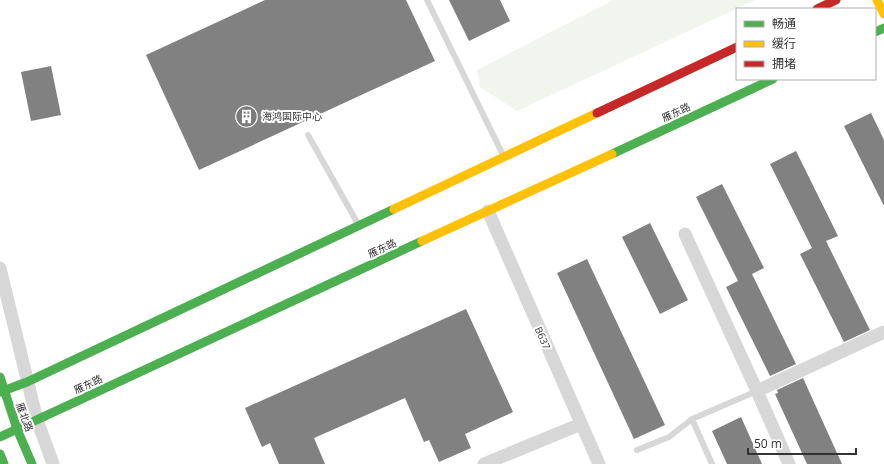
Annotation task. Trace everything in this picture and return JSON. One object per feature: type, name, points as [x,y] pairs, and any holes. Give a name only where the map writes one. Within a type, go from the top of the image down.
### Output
[{"type":"main road","points":[[819,8],[836,0]]},
{"type":"main road","points":[[877,0],[884,14]]},
{"type":"main road","points":[[2,392],[736,47]]},
{"type":"main road","name":"雁东路","points":[[0,437],[771,80]]},
{"type":"main road","name":"雁北路","points":[[0,377],[2,392],[16,429],[32,464]]},
{"type":"main road","points":[[0,454],[4,464]]},
{"type":"street","name":"B637","points":[[488,211],[599,464]]},
{"type":"street","points":[[686,234],[789,464]]},
{"type":"street","points":[[0,268],[26,382],[37,420],[53,464]]},
{"type":"street","points":[[757,391],[884,332]]},
{"type":"street","points":[[484,464],[581,424]]},
{"type":"lane","points":[[427,0],[504,157]]},
{"type":"lane","points":[[308,135],[359,225]]},
{"type":"lane","points":[[637,450],[669,437],[692,419],[757,391]]},
{"type":"lane","points":[[692,419],[712,464]]},
{"type":"shaded area","points":[[613,0],[755,0],[517,111],[480,87],[477,70]]},
{"type":"building","name":"海鸿国际中心","points":[[265,0],[406,0],[435,61],[199,170],[146,55]]},
{"type":"building","points":[[449,0],[500,0],[510,21],[469,41]]},
{"type":"building","points":[[51,66],[61,115],[31,121],[21,72]]},
{"type":"building","points":[[871,113],[884,140],[884,206],[844,126]]},
{"type":"building","points":[[796,151],[838,236],[826,241],[870,330],[844,342],[800,254],[812,248],[770,164]]},
{"type":"building","points":[[722,184],[764,268],[752,274],[796,364],[770,376],[726,287],[738,281],[696,197]]},
{"type":"building","points":[[650,223],[688,300],[660,314],[622,237]]},
{"type":"building","points":[[587,259],[665,425],[634,439],[557,273]]},
{"type":"building","points":[[466,309],[513,412],[465,434],[471,448],[439,462],[429,440],[424,442],[405,398],[314,438],[325,464],[279,464],[270,443],[262,447],[245,408]]},
{"type":"building","points":[[803,378],[842,464],[807,464],[775,394],[778,393],[777,390]]},
{"type":"building","points":[[741,417],[762,464],[727,464],[712,431]]},
{"type":"traffic: fast","points":[[876,32],[884,28]]},
{"type":"traffic: fast","points":[[612,154],[771,80]]},
{"type":"traffic: fast","points":[[0,392],[27,382],[394,209]]},
{"type":"traffic: fast","points":[[0,437],[422,241]]},
{"type":"traffic: fast","points":[[0,377],[17,429],[32,464]]},
{"type":"traffic: fast","points":[[0,454],[4,464]]},
{"type":"traffic: slow","points":[[877,0],[884,14]]},
{"type":"traffic: slow","points":[[394,209],[597,113]]},
{"type":"traffic: slow","points":[[422,241],[612,154]]},
{"type":"traffic: jam","points":[[819,8],[836,0]]},
{"type":"traffic: jam","points":[[597,113],[736,47]]},
{"type":"place","name":"海鸿国际中心","points":[[246,116]]}]
